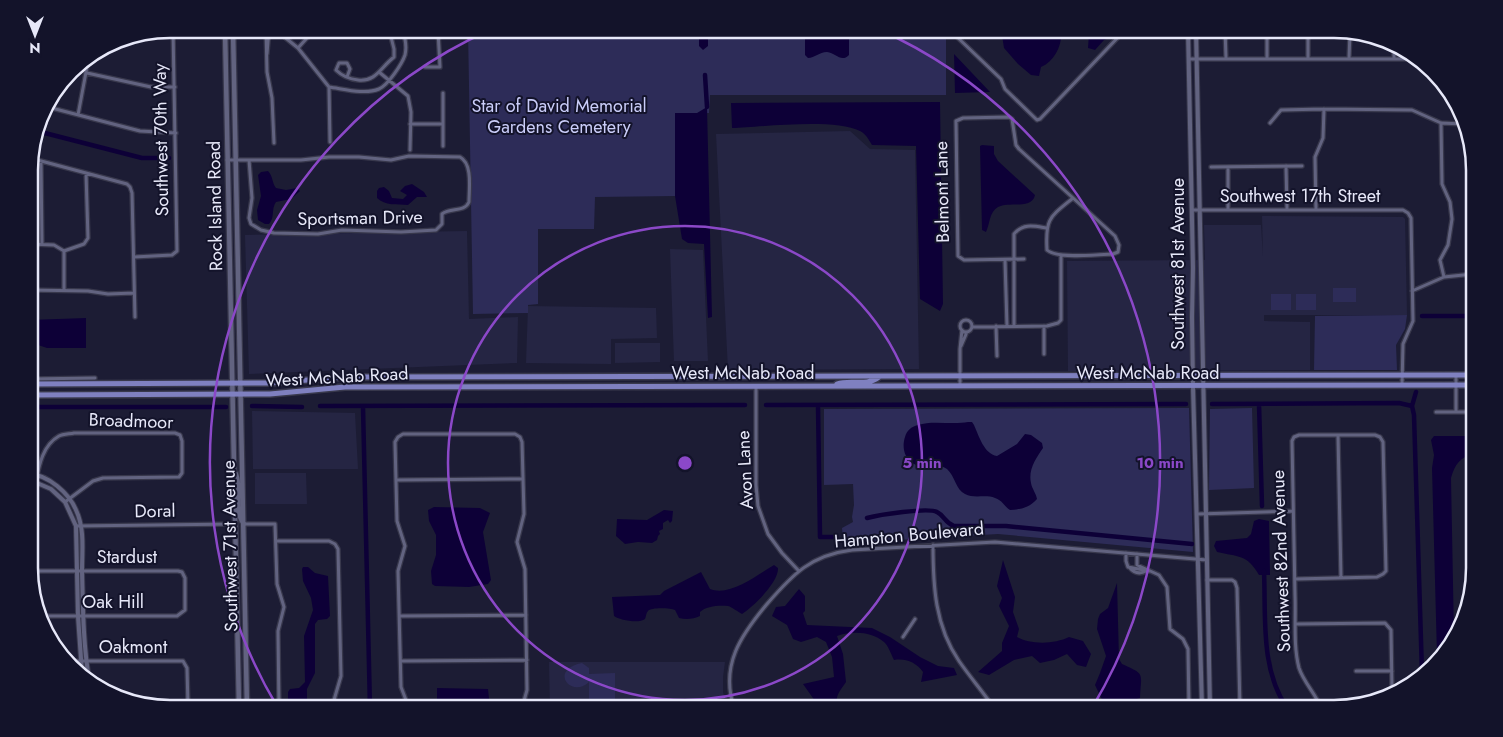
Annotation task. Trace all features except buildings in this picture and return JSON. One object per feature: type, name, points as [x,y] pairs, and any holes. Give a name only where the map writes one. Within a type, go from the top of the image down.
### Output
[{"type":"main road","name":"Rock Island Road","points":[[225,38],[233,383]]},
{"type":"main road","name":"Rock Island Road","points":[[233,38],[241,383]]},
{"type":"main road","name":"West McNab Road","points":[[38,384],[270,383],[345,377],[1466,374]]},
{"type":"main road","points":[[1080,376],[1081,387]]},
{"type":"main road","points":[[834,386],[841,383],[870,383],[879,377]]},
{"type":"main road","name":"Southwest 71st Avenue","points":[[233,383],[239,700]]},
{"type":"main road","name":"Southwest 71st Avenue","points":[[241,383],[247,700]]},
{"type":"main road","name":"West McNab Road","points":[[38,395],[270,394],[345,387],[1203,387],[1466,385]]},
{"type":"main road","points":[[234,470],[238,480],[239,517],[244,524]]},
{"type":"main road","points":[[235,524],[242,533],[243,592],[245,599]]},
{"type":"main road","points":[[239,693],[243,700]]},
{"type":"street","name":"Southwest 70th Way","points":[[134,257],[172,256],[177,250],[173,38]]},
{"type":"street","points":[[266,38],[267,72],[272,98],[274,143]]},
{"type":"street","points":[[287,38],[298,48],[329,87],[330,142]]},
{"type":"street","points":[[298,48],[307,38]]},
{"type":"street","points":[[347,77],[350,69],[347,63],[339,63],[336,70],[347,77],[367,81],[379,72],[384,64],[394,57],[391,38]]},
{"type":"street","points":[[329,87],[365,91],[379,89],[389,82],[405,57],[404,38]]},
{"type":"street","points":[[425,67],[440,67],[438,38]]},
{"type":"street","points":[[958,38],[1001,79],[1005,89],[1037,120],[1047,112],[1117,38]]},
{"type":"street","name":"Southwest 81st Avenue","points":[[1188,38],[1193,387],[1202,699]]},
{"type":"street","name":"Southwest 81st Avenue","points":[[1196,38],[1210,699]]},
{"type":"street","points":[[1225,38],[1226,58]]},
{"type":"street","points":[[1266,38],[1267,59]]},
{"type":"street","points":[[1308,38],[1308,58]]},
{"type":"street","points":[[1349,58],[1350,39]]},
{"type":"street","points":[[1394,52],[1394,59]]},
{"type":"street","points":[[1189,59],[1405,59]]},
{"type":"street","points":[[78,115],[88,66]]},
{"type":"street","points":[[87,72],[151,87],[175,87]]},
{"type":"street","points":[[379,72],[408,96],[411,112],[410,150]]},
{"type":"street","points":[[443,93],[443,146]]},
{"type":"street","points":[[53,108],[140,131],[176,133]]},
{"type":"street","points":[[1316,210],[1315,157],[1323,138],[1324,109]]},
{"type":"street","points":[[1270,123],[1281,110],[1324,109],[1412,110],[1441,122],[1457,123]]},
{"type":"street","name":"Belmont Lane","points":[[1024,259],[964,260],[958,256],[956,121],[963,118],[1009,117],[1012,119],[1016,145],[1115,236],[1120,248],[1118,252],[1113,254],[1061,255]]},
{"type":"street","points":[[1441,122],[1442,184],[1450,202],[1452,219],[1448,245],[1440,260],[1444,277]]},
{"type":"street","points":[[410,124],[443,124]]},
{"type":"street","name":"Sportsman Drive","points":[[227,160],[235,160],[249,160],[300,160],[344,157],[391,160],[410,156],[460,157],[466,160],[468,165],[469,202],[467,207],[463,209],[451,209],[444,212],[442,214],[442,224],[436,230],[401,232],[342,230],[318,234],[274,233],[261,230],[251,224],[249,218],[252,198],[249,160]]},
{"type":"street","points":[[38,160],[127,184],[130,187],[134,257],[134,317]]},
{"type":"street","points":[[41,161],[42,244]]},
{"type":"street","points":[[1286,166],[1287,209]]},
{"type":"street","points":[[1211,167],[1302,166]]},
{"type":"street","points":[[1228,167],[1228,210]]},
{"type":"street","points":[[64,251],[84,244],[88,238],[86,173]]},
{"type":"street","points":[[960,349],[967,332],[972,327],[1044,326],[1058,323],[1061,320],[1061,255],[1047,250],[1046,228],[1048,220],[1074,198]]},
{"type":"street","name":"Southwest 17th Street","points":[[1192,210],[1404,210],[1411,218],[1412,291]]},
{"type":"street","points":[[1014,326],[1014,234],[1017,230],[1028,225],[1046,228]]},
{"type":"street","points":[[38,244],[54,245],[64,251]]},
{"type":"street","points":[[64,251],[64,290]]},
{"type":"street","points":[[1005,259],[1007,326]]},
{"type":"street","points":[[1402,386],[1403,344],[1413,321],[1412,291],[1444,277],[1466,275]]},
{"type":"street","points":[[38,290],[88,291],[108,294],[134,293]]},
{"type":"street","points":[[960,387],[962,330],[960,324],[964,320],[970,322],[972,327]]},
{"type":"street","points":[[996,326],[997,356]]},
{"type":"street","points":[[1044,326],[1044,354]]},
{"type":"street","points":[[962,330],[967,332]]},
{"type":"street","points":[[1456,374],[1456,412]]},
{"type":"street","points":[[38,379],[95,378]]},
{"type":"street","name":"Avon Lane","points":[[756,386],[756,485],[758,506],[768,534],[798,570]]},
{"type":"street","points":[[1436,412],[1466,412]]},
{"type":"street","name":"Broadmoor","points":[[38,470],[41,456],[59,436],[74,433],[175,433],[180,435],[182,441],[182,473],[179,477],[103,478],[93,481],[65,502]]},
{"type":"street","points":[[406,700],[402,687],[398,571],[405,546],[397,521],[396,480],[396,442],[398,437],[403,434],[515,434],[520,436],[522,442],[524,514],[517,542],[525,570],[528,690],[525,700]]},
{"type":"street","name":"Southwest 82nd Avenue","points":[[1316,699],[1300,669],[1296,624],[1292,441],[1294,437],[1299,435],[1338,435]]},
{"type":"street","points":[[1295,579],[1341,578],[1377,577],[1386,571],[1383,442],[1380,437],[1375,435],[1338,435],[1341,578]]},
{"type":"street","points":[[38,475],[54,484],[70,499],[76,510],[82,571],[81,665]]},
{"type":"street","points":[[396,480],[523,479]]},
{"type":"street","points":[[38,482],[51,489],[65,502],[79,526],[76,571],[88,671]]},
{"type":"street","points":[[1198,514],[1293,511]]},
{"type":"street","name":"Doral","points":[[79,526],[235,524]]},
{"type":"street","points":[[244,524],[275,524],[277,584],[284,607],[278,631],[278,700]]},
{"type":"street","points":[[276,542],[329,541],[335,544],[338,549],[341,676],[334,700]]},
{"type":"street","name":"Hampton Boulevard","points":[[732,700],[730,676],[732,660],[737,646],[752,622],[798,570],[821,558],[843,551],[995,542],[1207,560]]},
{"type":"street","points":[[933,545],[934,592],[937,609],[945,632],[958,660],[987,699]]},
{"type":"street","points":[[1126,553],[1126,561],[1132,572],[1138,574],[1148,571]]},
{"type":"street","points":[[1137,554],[1137,565],[1159,575],[1167,587],[1170,629],[1183,639],[1188,649],[1189,699]]},
{"type":"street","name":"Stardust","points":[[38,571],[182,572],[185,578],[185,610],[183,613]]},
{"type":"street","points":[[1207,580],[1232,580],[1237,588],[1240,699]]},
{"type":"street","name":"Oak Hill","points":[[47,616],[177,616],[183,613]]},
{"type":"street","points":[[400,616],[526,615]]},
{"type":"street","points":[[903,637],[914,619]]},
{"type":"street","points":[[1296,624],[1385,622],[1391,630],[1392,686]]},
{"type":"street","points":[[401,661],[527,660]]},
{"type":"street","name":"Oakmont","points":[[76,661],[183,661],[187,668],[188,700]]},
{"type":"street","points":[[1356,671],[1392,671]]},
{"type":"shaded area","points":[[699,38],[708,38],[708,46],[703,50],[699,46]]},
{"type":"shaded area","points":[[805,38],[849,38],[849,55],[846,57],[841,58],[827,52],[808,58],[805,55]]},
{"type":"shaded area","points":[[1002,38],[1061,38],[1057,51],[1050,61],[1041,67],[1039,76],[1031,75],[1004,48]]},
{"type":"shaded area","points":[[1089,38],[1109,38],[1104,40],[1095,50],[1088,48]]},
{"type":"shaded area","points":[[954,54],[990,92],[955,93]]},
{"type":"shaded area","points":[[940,102],[943,304],[940,311],[920,299],[916,146],[872,145],[866,135],[860,131],[834,125],[798,124],[732,128],[731,103]]},
{"type":"shaded area","points":[[707,107],[712,317],[708,318],[704,244],[688,243],[682,239],[675,196],[675,113],[697,113]]},
{"type":"shaded area","points":[[850,131],[870,149],[915,150],[919,369],[728,370],[716,134]]},
{"type":"shaded area","points":[[980,146],[994,146],[994,154],[998,161],[1035,195],[1033,200],[1025,204],[1003,205],[995,209],[991,215],[986,232],[982,230]]},
{"type":"shaded area","points":[[268,171],[276,188],[286,190],[297,188],[300,191],[291,199],[276,202],[271,222],[265,224],[258,220],[257,210],[261,196],[258,175],[261,172]]},
{"type":"shaded area","points":[[412,184],[424,192],[427,197],[417,197],[408,205],[387,203],[377,198],[377,191],[379,188],[384,187],[389,191],[392,198],[403,199],[407,195],[400,191],[405,186]]},
{"type":"shaded area","points":[[1262,216],[1403,217],[1405,219],[1407,315],[1264,315],[1264,321],[1310,322],[1310,370],[1068,371],[1067,261],[1205,260],[1204,225],[1261,225],[1263,257]]},
{"type":"shaded area","points":[[467,231],[469,319],[518,317],[517,363],[249,374],[245,235]]},
{"type":"shaded area","points":[[670,249],[703,250],[708,361],[674,361]]},
{"type":"shaded area","points":[[528,306],[656,308],[657,338],[611,339],[611,364],[526,363]]},
{"type":"shaded area","points":[[86,318],[86,348],[47,348],[38,345],[38,320]]},
{"type":"shaded area","points":[[615,343],[660,343],[660,362],[615,363]]},
{"type":"shaded area","points":[[252,411],[355,413],[358,469],[253,469]]},
{"type":"shaded area","points":[[972,422],[985,448],[992,455],[997,456],[1017,444],[1025,434],[1031,435],[1042,443],[1043,448],[1035,460],[1030,478],[1037,499],[1031,504],[1010,510],[995,498],[969,495],[962,492],[947,469],[936,465],[914,464],[906,456],[904,439],[908,431],[913,427],[929,423]]},
{"type":"shaded area","points":[[1434,436],[1466,436],[1466,457],[1454,469],[1451,478],[1454,621],[1437,649],[1432,468],[1434,455],[1431,440]]},
{"type":"shaded area","points":[[255,473],[306,473],[307,504],[255,504]]},
{"type":"shaded area","points":[[434,507],[480,508],[490,513],[483,532],[491,580],[488,584],[469,587],[435,586],[432,584],[431,571],[436,555],[436,535],[429,521],[428,510]]},
{"type":"shaded area","points":[[664,510],[673,511],[672,521],[670,523],[668,520],[663,523],[663,529],[659,531],[660,534],[657,540],[652,543],[638,542],[625,544],[616,536],[617,519],[647,520]]},
{"type":"shaded area","points":[[1259,519],[1269,521],[1270,575],[1259,575],[1255,568],[1246,560],[1217,552],[1214,546],[1216,541],[1247,538],[1251,534],[1254,521]]},
{"type":"shaded area","points":[[1003,560],[1015,597],[1013,612],[1019,629],[1017,637],[1023,640],[1043,643],[1069,637],[1083,641],[1091,654],[1086,667],[1077,665],[1067,654],[1054,660],[1040,663],[1032,656],[1014,660],[989,675],[978,672],[1002,651],[1002,643],[1009,626],[999,606],[1002,598],[997,586]]},
{"type":"shaded area","points":[[774,565],[778,568],[777,574],[770,587],[742,614],[728,606],[713,606],[700,612],[700,616],[690,619],[679,618],[675,610],[665,608],[650,610],[647,612],[645,619],[638,621],[624,620],[614,616],[612,597],[660,595],[664,591],[701,572],[710,589],[726,590],[743,584]]},
{"type":"shaded area","points":[[303,567],[308,567],[315,573],[328,576],[330,616],[327,619],[318,620],[315,624],[315,673],[307,689],[307,700],[288,700],[290,689],[299,688],[305,682],[304,636],[313,610],[311,598],[303,581]]},
{"type":"shaded area","points":[[1117,583],[1119,659],[1122,664],[1139,673],[1141,679],[1140,698],[1102,699],[1095,685],[1106,656],[1097,629],[1098,619],[1100,614],[1108,608]]},
{"type":"shaded area","points":[[799,589],[805,596],[805,611],[803,613],[807,625],[872,628],[938,666],[954,668],[957,675],[921,682],[923,672],[910,662],[894,660],[887,645],[879,638],[861,633],[843,634],[837,636],[843,654],[846,682],[837,699],[814,699],[803,684],[834,677],[832,657],[826,642],[817,637],[801,642],[793,639],[787,625],[772,616],[776,607],[785,606]]},
{"type":"shaded area","points":[[549,662],[725,662],[723,677],[725,700],[550,700]]},
{"type":"shaded area","points":[[437,688],[488,689],[489,700],[437,700]]},
{"type":"green space","name":"Star of David Memorial Gardens Cemetery","points":[[468,38],[946,38],[946,95],[710,95],[709,113],[675,114],[675,196],[595,197],[594,229],[538,229],[538,304],[528,305],[528,313],[473,314]]},
{"type":"green space","points":[[1333,288],[1356,288],[1356,302],[1333,302]]},
{"type":"green space","points":[[1271,294],[1291,294],[1291,310],[1271,310]]},
{"type":"green space","points":[[1296,294],[1316,294],[1316,310],[1296,310]]},
{"type":"green space","points":[[1407,315],[1405,329],[1396,345],[1397,370],[1314,370],[1315,316]]},
{"type":"green space","points":[[1189,408],[1193,552],[998,534],[847,543],[843,540],[842,528],[853,522],[853,484],[824,485],[824,409]]},
{"type":"green space","points":[[1252,408],[1254,488],[1209,490],[1210,409]]},
{"type":"green space","points":[[582,663],[589,668],[589,674],[615,673],[615,700],[589,700],[589,682],[576,687],[566,682],[566,671]]},
{"type":"waterway","points":[[705,75],[707,107]]},
{"type":"waterway","points":[[43,133],[142,158],[169,158]]},
{"type":"waterway","points":[[1422,316],[1466,316]]},
{"type":"waterway","points":[[1412,406],[1416,392]]},
{"type":"waterway","points":[[1212,404],[1399,403],[1412,406],[1414,415],[1422,665]]},
{"type":"waterway","points":[[766,405],[1186,404]]},
{"type":"waterway","points":[[1259,404],[1262,506]]},
{"type":"waterway","points":[[320,406],[745,405]]},
{"type":"waterway","points":[[818,405],[820,537],[833,537]]},
{"type":"waterway","points":[[252,406],[302,407]]},
{"type":"waterway","points":[[38,407],[226,407]]},
{"type":"waterway","points":[[363,407],[370,700]]},
{"type":"waterway","points":[[867,518],[924,510],[937,512],[954,526],[1006,526],[1192,544]]},
{"type":"waterway","points":[[1264,571],[1268,659],[1272,676],[1282,699]]}]
